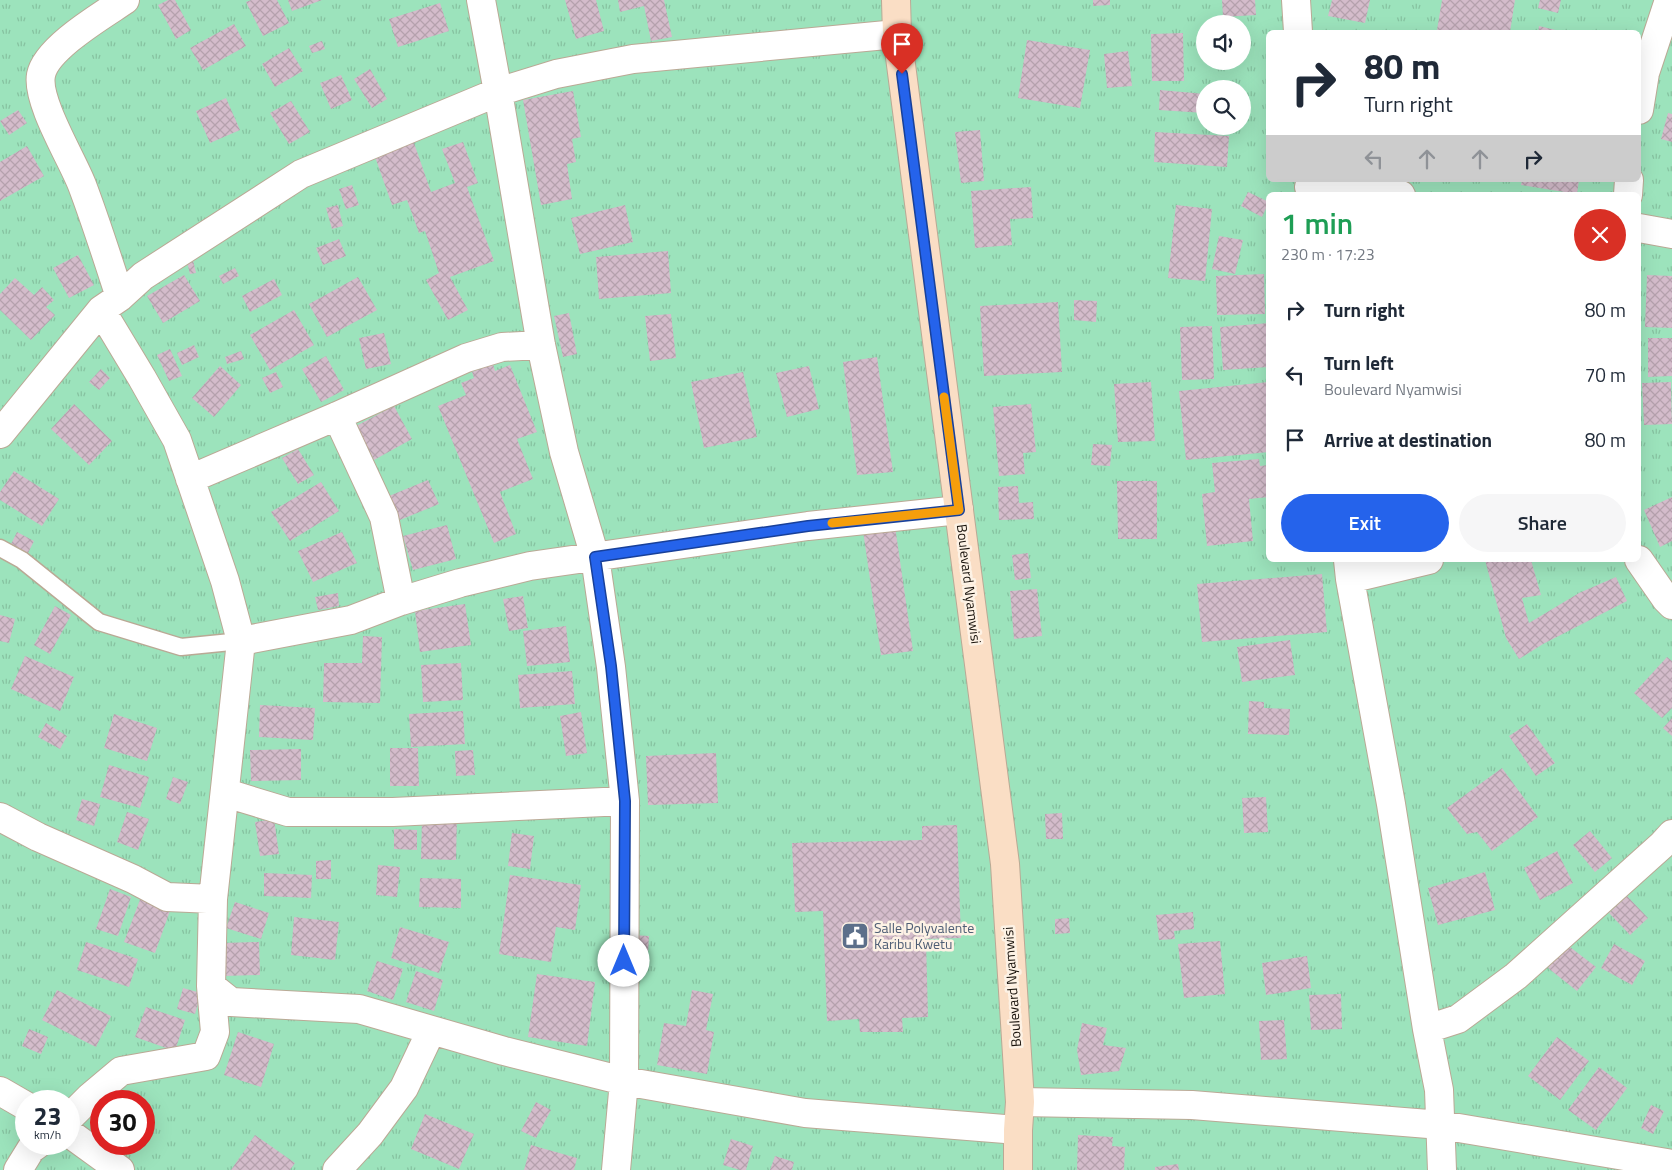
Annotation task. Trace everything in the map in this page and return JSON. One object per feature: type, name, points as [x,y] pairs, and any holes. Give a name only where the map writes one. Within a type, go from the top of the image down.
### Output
[{"type":"main road","name":"Boulevard Nyamwisi","points":[[896,0],[897,34],[1004,864],[1020,1102],[1018,1170]]},
{"type":"street","points":[[80,1107],[121,1071],[206,1056],[215,1032],[211,986],[213,899],[226,793],[240,640],[225,581],[176,440],[142,378],[110,303],[81,183],[42,91],[41,74],[52,54],[125,0]]},
{"type":"street","points":[[480,0],[498,92],[541,345],[564,452],[595,557],[611,666],[625,801],[624,1081],[616,1170]]},
{"type":"street","points":[[1296,0],[1298,30]]},
{"type":"street","points":[[1641,98],[1645,73],[1669,0]]},
{"type":"street","points":[[0,434],[110,303],[143,276],[301,174],[498,92],[556,74],[633,59],[897,34]]},
{"type":"street","points":[[1309,187],[1384,192]]},
{"type":"street","points":[[1641,228],[1672,234]]},
{"type":"street","points":[[190,479],[338,416],[466,358],[502,348],[541,345]]},
{"type":"street","points":[[338,416],[384,517],[401,601]]},
{"type":"street","points":[[240,640],[351,620],[401,601],[460,583],[530,566],[808,526],[959,510]]},
{"type":"street","points":[[1411,562],[1349,569],[1439,1090],[1442,1170]]},
{"type":"street","points":[[1640,562],[1672,605]]},
{"type":"street","points":[[226,793],[288,812],[393,812],[625,801]]},
{"type":"street","points":[[0,817],[38,837],[133,879],[167,898],[213,899]]},
{"type":"street","points":[[1427,1029],[1458,1019],[1516,976],[1662,846],[1672,834]]},
{"type":"street","points":[[211,986],[231,1002],[359,1010],[504,1051],[624,1081],[805,1113],[1018,1130]]},
{"type":"street","points":[[337,1170],[370,1134],[404,1088],[431,1031]]},
{"type":"street","points":[[0,1091],[15,1100]]},
{"type":"street","points":[[1020,1102],[1192,1105],[1441,1125],[1672,1164]]},
{"type":"street","points":[[80,1142],[120,1170]]},
{"type":"street","points":[[18,1170],[27,1155]]},
{"type":"lane","points":[[0,548],[22,560],[99,622],[181,648],[240,640]]},
{"type":"green space","points":[[0,0],[1672,0],[1672,1170],[0,1170]]},
{"type":"building","points":[[168,0],[175,0],[191,30],[176,39],[158,5]]},
{"type":"building","points":[[251,0],[277,0],[289,23],[263,36],[246,2]]},
{"type":"building","points":[[288,0],[322,0],[292,11]]},
{"type":"building","points":[[565,0],[596,0],[604,31],[576,39]]},
{"type":"building","points":[[618,0],[664,0],[672,37],[651,41],[644,6],[620,12]]},
{"type":"building","points":[[1093,0],[1110,0],[1110,5],[1093,6]]},
{"type":"building","points":[[1222,0],[1255,0],[1256,15],[1223,15]]},
{"type":"building","points":[[1332,0],[1370,0],[1365,23],[1328,16]]},
{"type":"building","points":[[1442,0],[1515,0],[1510,30],[1437,30]]},
{"type":"building","points":[[1540,0],[1561,0],[1558,13],[1538,8]]},
{"type":"building","points":[[440,3],[449,31],[398,47],[389,19]]},
{"type":"building","points":[[234,24],[246,46],[203,70],[190,48]]},
{"type":"building","points":[[1539,26],[1556,30],[1538,30]]},
{"type":"building","points":[[1183,33],[1184,81],[1152,81],[1151,34]]},
{"type":"building","points":[[1027,40],[1090,50],[1080,108],[1018,98]]},
{"type":"building","points":[[322,41],[325,49],[312,53],[309,46]]},
{"type":"building","points":[[289,48],[303,71],[275,87],[262,64]]},
{"type":"building","points":[[1128,51],[1132,86],[1107,88],[1104,54]]},
{"type":"building","points":[[370,69],[387,99],[372,108],[354,79]]},
{"type":"building","points":[[341,75],[352,100],[331,109],[320,83]]},
{"type":"building","points":[[1160,90],[1196,93],[1196,112],[1159,110]]},
{"type":"building","points":[[573,91],[581,137],[572,139],[576,162],[567,164],[572,199],[541,205],[523,100]]},
{"type":"building","points":[[226,98],[240,130],[210,143],[196,111]]},
{"type":"building","points":[[291,101],[310,132],[289,144],[270,113]]},
{"type":"building","points":[[18,110],[27,123],[9,135],[0,121]]},
{"type":"building","points":[[1668,113],[1672,114],[1672,142],[1661,139]]},
{"type":"building","points":[[980,130],[984,181],[961,183],[955,132]]},
{"type":"building","points":[[1155,132],[1229,136],[1227,167],[1154,162]]},
{"type":"building","points":[[413,140],[431,192],[455,183],[442,149],[463,142],[478,183],[467,187],[494,261],[450,277],[468,310],[448,320],[426,280],[439,273],[425,231],[419,233],[407,200],[392,205],[374,154]]},
{"type":"building","points":[[27,146],[44,176],[0,201],[0,162]]},
{"type":"building","points":[[1522,182],[1579,182],[1577,192],[1565,192],[1521,185]]},
{"type":"building","points":[[352,185],[359,205],[346,209],[339,189]]},
{"type":"building","points":[[1031,187],[1033,218],[1010,219],[1012,245],[975,248],[971,191]]},
{"type":"building","points":[[1248,192],[1266,201],[1266,208],[1262,217],[1241,206]]},
{"type":"building","points":[[338,205],[343,226],[332,229],[326,208]]},
{"type":"building","points":[[625,205],[633,242],[580,254],[571,218]]},
{"type":"building","points":[[1176,205],[1212,209],[1205,281],[1168,278]]},
{"type":"building","points":[[1219,236],[1243,240],[1235,274],[1212,269]]},
{"type":"building","points":[[339,239],[346,256],[323,265],[316,248]]},
{"type":"building","points":[[668,251],[671,293],[599,299],[596,257]]},
{"type":"building","points":[[78,255],[94,285],[69,298],[53,268]]},
{"type":"building","points":[[193,260],[196,273],[190,274],[187,262]]},
{"type":"building","points":[[235,268],[239,276],[223,284],[219,276]]},
{"type":"building","points":[[1264,274],[1265,314],[1217,315],[1216,276]]},
{"type":"building","points":[[184,275],[200,301],[163,323],[147,296]]},
{"type":"building","points":[[1647,275],[1672,276],[1672,328],[1645,327]]},
{"type":"building","points":[[358,277],[377,310],[327,337],[309,304]]},
{"type":"building","points":[[15,278],[34,295],[42,287],[54,300],[46,307],[55,315],[31,340],[0,310],[0,294]]},
{"type":"building","points":[[274,279],[282,295],[250,312],[242,296]]},
{"type":"building","points":[[1074,300],[1097,301],[1096,322],[1074,320]]},
{"type":"building","points":[[1058,302],[1062,372],[984,376],[980,306]]},
{"type":"building","points":[[294,310],[314,345],[270,370],[250,335]]},
{"type":"building","points":[[569,313],[577,354],[563,357],[554,316]]},
{"type":"building","points":[[671,314],[676,358],[650,361],[645,316]]},
{"type":"building","points":[[1266,323],[1266,367],[1223,370],[1220,327]]},
{"type":"building","points":[[1212,326],[1214,379],[1182,380],[1180,327]]},
{"type":"building","points":[[384,333],[391,364],[366,369],[359,338]]},
{"type":"building","points":[[1648,338],[1672,338],[1672,376],[1648,377]]},
{"type":"building","points":[[194,345],[199,357],[182,365],[177,353]]},
{"type":"building","points":[[170,349],[182,376],[169,381],[157,355]]},
{"type":"building","points":[[241,351],[244,359],[227,364],[225,357]]},
{"type":"building","points":[[326,356],[344,390],[321,402],[302,369]]},
{"type":"building","points":[[877,357],[893,472],[857,475],[843,362]]},
{"type":"building","points":[[493,364],[495,371],[510,365],[537,432],[517,439],[533,479],[500,492],[516,534],[494,543],[438,406],[466,395],[461,383],[474,378],[472,372]]},
{"type":"building","points":[[220,366],[241,385],[214,417],[192,398]]},
{"type":"building","points":[[809,366],[819,409],[787,417],[776,373]]},
{"type":"building","points":[[101,369],[110,378],[99,390],[89,382]]},
{"type":"building","points":[[276,372],[283,387],[270,393],[262,378]]},
{"type":"building","points":[[743,372],[757,437],[704,448],[691,382]]},
{"type":"building","points":[[1151,382],[1155,441],[1118,442],[1114,384]]},
{"type":"building","points":[[1266,382],[1266,452],[1186,460],[1179,391]]},
{"type":"building","points":[[1671,382],[1672,424],[1644,425],[1642,383]]},
{"type":"building","points":[[74,404],[112,441],[89,465],[51,429]]},
{"type":"building","points":[[1031,404],[1036,452],[1023,453],[1025,474],[999,476],[993,407]]},
{"type":"building","points":[[394,406],[412,439],[374,460],[356,426]]},
{"type":"building","points":[[1093,444],[1112,445],[1110,466],[1091,465]]},
{"type":"building","points":[[298,449],[314,475],[298,484],[282,458]]},
{"type":"building","points":[[1259,459],[1260,466],[1266,465],[1266,497],[1249,499],[1253,541],[1207,546],[1202,494],[1215,492],[1212,463]]},
{"type":"building","points":[[14,471],[59,499],[42,526],[0,500],[0,492]]},
{"type":"building","points":[[428,480],[439,504],[400,520],[389,496]]},
{"type":"building","points":[[1117,481],[1157,481],[1157,539],[1118,539]]},
{"type":"building","points":[[321,482],[339,511],[290,541],[271,512]]},
{"type":"building","points":[[1018,486],[1019,503],[1033,502],[1034,519],[999,520],[998,487]]},
{"type":"building","points":[[1672,497],[1672,541],[1660,547],[1644,510]]},
{"type":"building","points":[[447,525],[456,559],[413,570],[403,536]]},
{"type":"building","points":[[895,526],[913,651],[881,655],[863,531]]},
{"type":"building","points":[[17,532],[34,541],[27,555],[10,546]]},
{"type":"building","points":[[342,532],[357,563],[313,582],[298,551]]},
{"type":"building","points":[[1028,553],[1031,578],[1015,580],[1012,555]]},
{"type":"building","points":[[1486,562],[1532,562],[1541,595],[1522,598],[1529,623],[1579,593],[1616,577],[1627,601],[1543,644],[1519,659],[1506,638]]},
{"type":"building","points":[[1322,574],[1327,632],[1202,642],[1197,584]]},
{"type":"building","points":[[1037,589],[1042,636],[1014,639],[1010,591]]},
{"type":"building","points":[[338,593],[339,606],[318,610],[315,597]]},
{"type":"building","points":[[523,596],[528,628],[509,631],[503,599]]},
{"type":"building","points":[[465,604],[471,645],[420,652],[415,611]]},
{"type":"building","points":[[55,606],[71,615],[50,654],[34,645]]},
{"type":"building","points":[[0,615],[15,619],[9,643],[0,641]]},
{"type":"building","points":[[566,626],[570,662],[527,666],[523,631]]},
{"type":"building","points":[[363,636],[382,637],[380,703],[323,702],[324,663],[362,663]]},
{"type":"building","points":[[1290,640],[1295,675],[1242,682],[1237,647]]},
{"type":"building","points":[[25,656],[74,677],[60,711],[11,689]]},
{"type":"building","points":[[1667,657],[1672,661],[1672,708],[1662,718],[1634,693]]},
{"type":"building","points":[[461,663],[463,700],[423,702],[421,665]]},
{"type":"building","points":[[572,671],[575,704],[520,708],[518,675]]},
{"type":"building","points":[[1249,701],[1264,702],[1264,708],[1290,709],[1289,735],[1248,734]]},
{"type":"building","points":[[260,705],[315,708],[313,740],[259,737]]},
{"type":"building","points":[[463,711],[465,744],[411,747],[409,714]]},
{"type":"building","points":[[581,712],[587,753],[566,756],[560,716]]},
{"type":"building","points":[[114,714],[157,728],[147,761],[104,748]]},
{"type":"building","points":[[1672,718],[1672,736],[1663,728]]},
{"type":"building","points":[[46,723],[67,736],[60,749],[38,737]]},
{"type":"building","points":[[1527,724],[1555,763],[1536,776],[1509,736]]},
{"type":"building","points":[[390,748],[418,748],[419,786],[390,786]]},
{"type":"building","points":[[301,749],[301,780],[251,781],[250,750]]},
{"type":"building","points":[[473,750],[475,775],[456,776],[455,751]]},
{"type":"building","points":[[716,753],[718,803],[648,805],[646,756]]},
{"type":"building","points":[[109,765],[149,777],[140,808],[100,797]]},
{"type":"building","points":[[1502,768],[1538,817],[1492,851],[1477,832],[1467,834],[1447,808]]},
{"type":"building","points":[[173,777],[188,782],[180,804],[166,799]]},
{"type":"building","points":[[1266,797],[1268,832],[1244,833],[1242,798]]},
{"type":"building","points":[[82,799],[100,804],[94,826],[76,820]]},
{"type":"building","points":[[127,812],[149,819],[138,850],[117,842]]},
{"type":"building","points":[[1062,813],[1063,839],[1046,839],[1045,814]]},
{"type":"building","points":[[422,817],[457,817],[456,860],[421,859]]},
{"type":"building","points":[[274,819],[279,854],[260,856],[255,822]]},
{"type":"building","points":[[957,825],[961,938],[926,939],[928,1017],[902,1018],[903,1032],[860,1032],[859,1019],[827,1021],[823,911],[795,912],[792,843],[922,840],[922,826]]},
{"type":"building","points":[[394,829],[417,830],[417,850],[394,849]]},
{"type":"building","points":[[1590,831],[1612,858],[1595,872],[1573,845]]},
{"type":"building","points":[[512,833],[534,836],[530,869],[508,866]]},
{"type":"building","points":[[1557,851],[1573,883],[1540,900],[1524,868]]},
{"type":"building","points":[[331,860],[331,879],[316,879],[316,861]]},
{"type":"building","points":[[378,865],[400,867],[397,897],[376,895]]},
{"type":"building","points":[[1485,872],[1495,910],[1438,925],[1428,888]]},
{"type":"building","points":[[264,873],[312,875],[311,898],[264,896]]},
{"type":"building","points":[[510,875],[581,885],[575,930],[556,927],[551,962],[499,954]]},
{"type":"building","points":[[420,878],[461,879],[461,908],[419,907]]},
{"type":"building","points":[[110,889],[131,897],[118,936],[96,929]]},
{"type":"building","points":[[1627,896],[1648,918],[1630,935],[1609,913]]},
{"type":"building","points":[[141,897],[171,908],[155,953],[124,942]]},
{"type":"building","points":[[235,902],[269,913],[261,939],[226,928]]},
{"type":"building","points":[[1193,912],[1194,929],[1174,931],[1175,939],[1159,940],[1156,915]]},
{"type":"building","points":[[294,917],[339,922],[335,960],[291,955]]},
{"type":"building","points":[[1069,918],[1070,933],[1055,934],[1055,919]]},
{"type":"building","points":[[400,927],[449,942],[439,973],[391,958]]},
{"type":"building","points":[[632,935],[649,936],[647,971],[630,971]]},
{"type":"building","points":[[1220,941],[1225,994],[1184,998],[1178,944]]},
{"type":"building","points":[[86,942],[138,959],[129,987],[77,970]]},
{"type":"building","points":[[259,942],[260,975],[224,976],[222,943]]},
{"type":"building","points":[[1566,944],[1596,967],[1577,991],[1548,968]]},
{"type":"building","points":[[1614,944],[1645,961],[1632,985],[1601,968]]},
{"type":"building","points":[[1307,956],[1311,988],[1266,995],[1262,963]]},
{"type":"building","points":[[377,961],[403,969],[393,1000],[367,991]]},
{"type":"building","points":[[416,971],[443,980],[434,1011],[406,1002]]},
{"type":"building","points":[[537,974],[595,982],[587,1046],[528,1037]]},
{"type":"building","points":[[183,988],[201,993],[195,1014],[177,1009]]},
{"type":"building","points":[[57,990],[111,1016],[96,1047],[42,1020]]},
{"type":"building","points":[[692,990],[713,994],[706,1030],[714,1032],[707,1074],[657,1065],[664,1023],[686,1026]]},
{"type":"building","points":[[1341,994],[1342,1029],[1311,1030],[1309,995]]},
{"type":"building","points":[[146,1007],[185,1020],[175,1051],[135,1037]]},
{"type":"building","points":[[1284,1020],[1287,1059],[1261,1060],[1259,1021]]},
{"type":"building","points":[[1082,1023],[1107,1028],[1103,1045],[1126,1048],[1119,1071],[1081,1075],[1077,1050]]},
{"type":"building","points":[[29,1029],[48,1037],[41,1054],[22,1046]]},
{"type":"building","points":[[238,1032],[274,1044],[261,1087],[224,1075]]},
{"type":"building","points":[[1557,1037],[1589,1061],[1560,1100],[1528,1076]]},
{"type":"building","points":[[1599,1067],[1627,1088],[1596,1130],[1568,1110]]},
{"type":"building","points":[[536,1102],[551,1110],[536,1138],[521,1131]]},
{"type":"building","points":[[1651,1105],[1664,1111],[1653,1134],[1641,1128]]},
{"type":"building","points":[[425,1114],[474,1134],[459,1169],[411,1149]]},
{"type":"building","points":[[255,1135],[295,1163],[290,1170],[231,1170]]},
{"type":"building","points":[[1078,1135],[1113,1137],[1112,1146],[1125,1147],[1124,1170],[1077,1170]]},
{"type":"building","points":[[731,1139],[753,1146],[746,1170],[723,1165]]},
{"type":"building","points":[[531,1145],[577,1158],[574,1170],[524,1170]]},
{"type":"building","points":[[775,1156],[794,1162],[792,1170],[770,1170]]},
{"type":"building","points":[[1178,1164],[1179,1170],[1155,1170],[1155,1167]]},
{"type":"slow traffic","points":[[832,523],[959,510],[944,397]]},
{"type":"place","name":"Salle Polyvalente Karibu Kwetu","points":[[855,936]]},
{"type":"route","points":[[624,961],[625,801],[611,666],[595,557],[808,526],[959,510],[902,74]]}]
